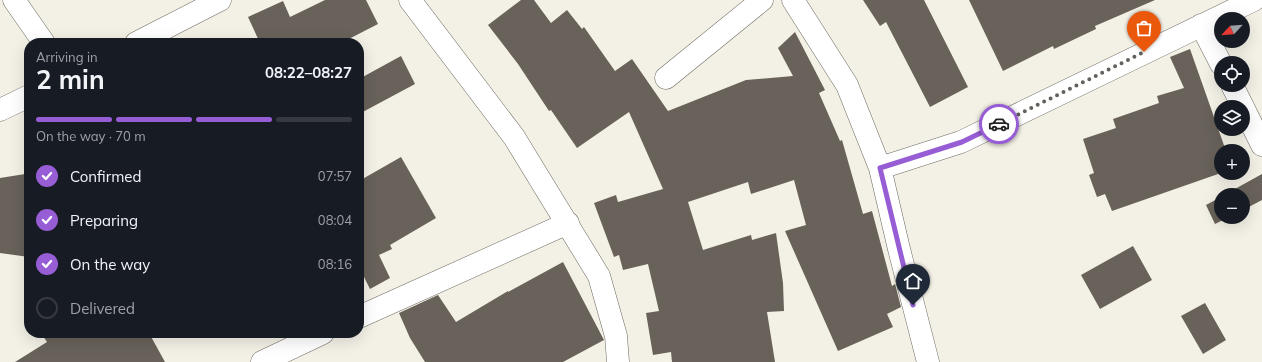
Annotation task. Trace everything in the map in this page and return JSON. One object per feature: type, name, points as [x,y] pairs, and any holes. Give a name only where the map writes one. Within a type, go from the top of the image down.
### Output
[{"type":"street","points":[[14,0],[41,38]]},
{"type":"street","points":[[146,38],[220,0]]},
{"type":"street","points":[[410,0],[514,136],[599,276],[616,336],[618,362]]},
{"type":"street","points":[[666,78],[762,0]]},
{"type":"street","points":[[793,0],[847,85],[880,168],[898,249],[928,362]]},
{"type":"street","points":[[880,168],[962,142],[1254,0]]},
{"type":"street","points":[[1201,25],[1217,56]]},
{"type":"street","points":[[0,110],[24,98]]},
{"type":"street","points":[[1250,121],[1262,144]]},
{"type":"street","points":[[364,315],[568,224]]},
{"type":"street","points":[[262,362],[312,338]]},
{"type":"building","points":[[325,0],[366,0],[378,24],[351,38],[258,38],[248,17],[283,1],[290,17]]},
{"type":"building","points":[[521,0],[534,0],[551,23],[567,10],[582,29],[584,27],[615,71],[632,59],[668,111],[746,80],[793,76],[778,48],[795,32],[825,90],[819,93],[840,141],[842,140],[863,214],[872,211],[892,286],[895,284],[901,307],[887,314],[893,327],[838,351],[785,231],[806,225],[794,180],[751,194],[748,182],[688,202],[703,250],[751,235],[752,240],[776,233],[783,283],[784,311],[767,312],[775,362],[672,362],[671,352],[653,355],[646,313],[659,311],[648,264],[623,270],[619,255],[614,257],[594,203],[616,195],[618,202],[663,189],[629,112],[577,148],[551,110],[549,111],[518,64],[488,25]]},
{"type":"building","points":[[863,0],[924,0],[968,87],[930,107],[886,22],[880,26]]},
{"type":"building","points":[[969,0],[1155,0],[1095,26],[1096,29],[1054,49],[1053,46],[1003,71]]},
{"type":"building","points":[[1190,49],[1214,117],[1214,136],[1221,136],[1224,144],[1214,144],[1214,175],[1112,211],[1105,194],[1097,197],[1089,175],[1094,173],[1083,139],[1116,128],[1113,119],[1159,103],[1157,96],[1184,88],[1170,57]]},
{"type":"building","points":[[401,56],[415,84],[364,111],[364,76]]},
{"type":"building","points":[[401,157],[436,218],[390,245],[392,249],[379,255],[390,278],[370,289],[364,277],[364,178]]},
{"type":"building","points":[[24,174],[24,256],[0,253],[0,178]]},
{"type":"building","points":[[1262,174],[1262,200],[1250,206],[1250,188],[1237,188]]},
{"type":"building","points":[[1214,201],[1214,222],[1206,205]]},
{"type":"building","points":[[1133,246],[1152,280],[1100,309],[1081,275]]},
{"type":"building","points":[[563,262],[604,340],[563,362],[425,362],[410,338],[399,313],[438,295],[456,322],[508,291]]},
{"type":"building","points":[[1205,303],[1226,340],[1203,354],[1181,316]]},
{"type":"building","points":[[44,338],[152,338],[165,362],[15,362],[47,342]]},
{"type":"way so far","points":[[999,124],[1144,52]]},
{"type":"route","points":[[913,305],[898,249],[880,168],[962,142],[999,124]]}]
